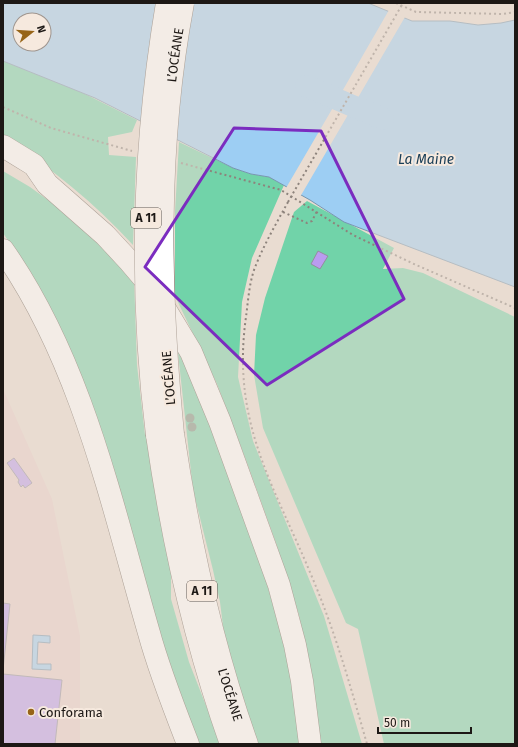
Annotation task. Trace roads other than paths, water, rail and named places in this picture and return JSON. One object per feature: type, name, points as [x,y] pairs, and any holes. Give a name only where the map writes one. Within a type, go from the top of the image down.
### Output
[{"type":"highway","name":"L’OCÉANE","points":[[167,3],[153,98],[146,211],[149,362],[202,592],[217,649],[248,744]]},
{"type":"highway","name":"L’OCÉANE","points":[[183,3],[169,103],[162,199],[162,298],[165,434],[172,528],[182,576],[206,671],[231,744]]},
{"type":"highway","points":[[3,146],[34,165],[47,184]]},
{"type":"highway","points":[[3,161],[47,184],[105,235],[153,289],[190,352],[220,422],[279,585],[288,616],[300,674],[310,744]]},
{"type":"highway","points":[[3,250],[52,334],[74,386],[108,490],[149,635],[188,744]]},
{"type":"highway","points":[[3,268],[24,284]]},
{"type":"water","name":"La Maine","points":[[3,3],[368,3],[412,21],[450,21],[478,25],[515,20],[515,287],[344,222],[310,200],[269,177],[251,174],[233,168],[95,98],[3,61]],"holes":[[[338,92],[356,101],[355,107],[352,108],[334,99],[336,93]]]},
{"type":"water","points":[[33,635],[50,636],[50,643],[38,642],[37,664],[51,664],[51,670],[32,669]]},
{"type":"waterway","name":"La Maine","points":[[306,86],[383,119]]},
{"type":"place","name":"Conforama","points":[[31,712]]}]
